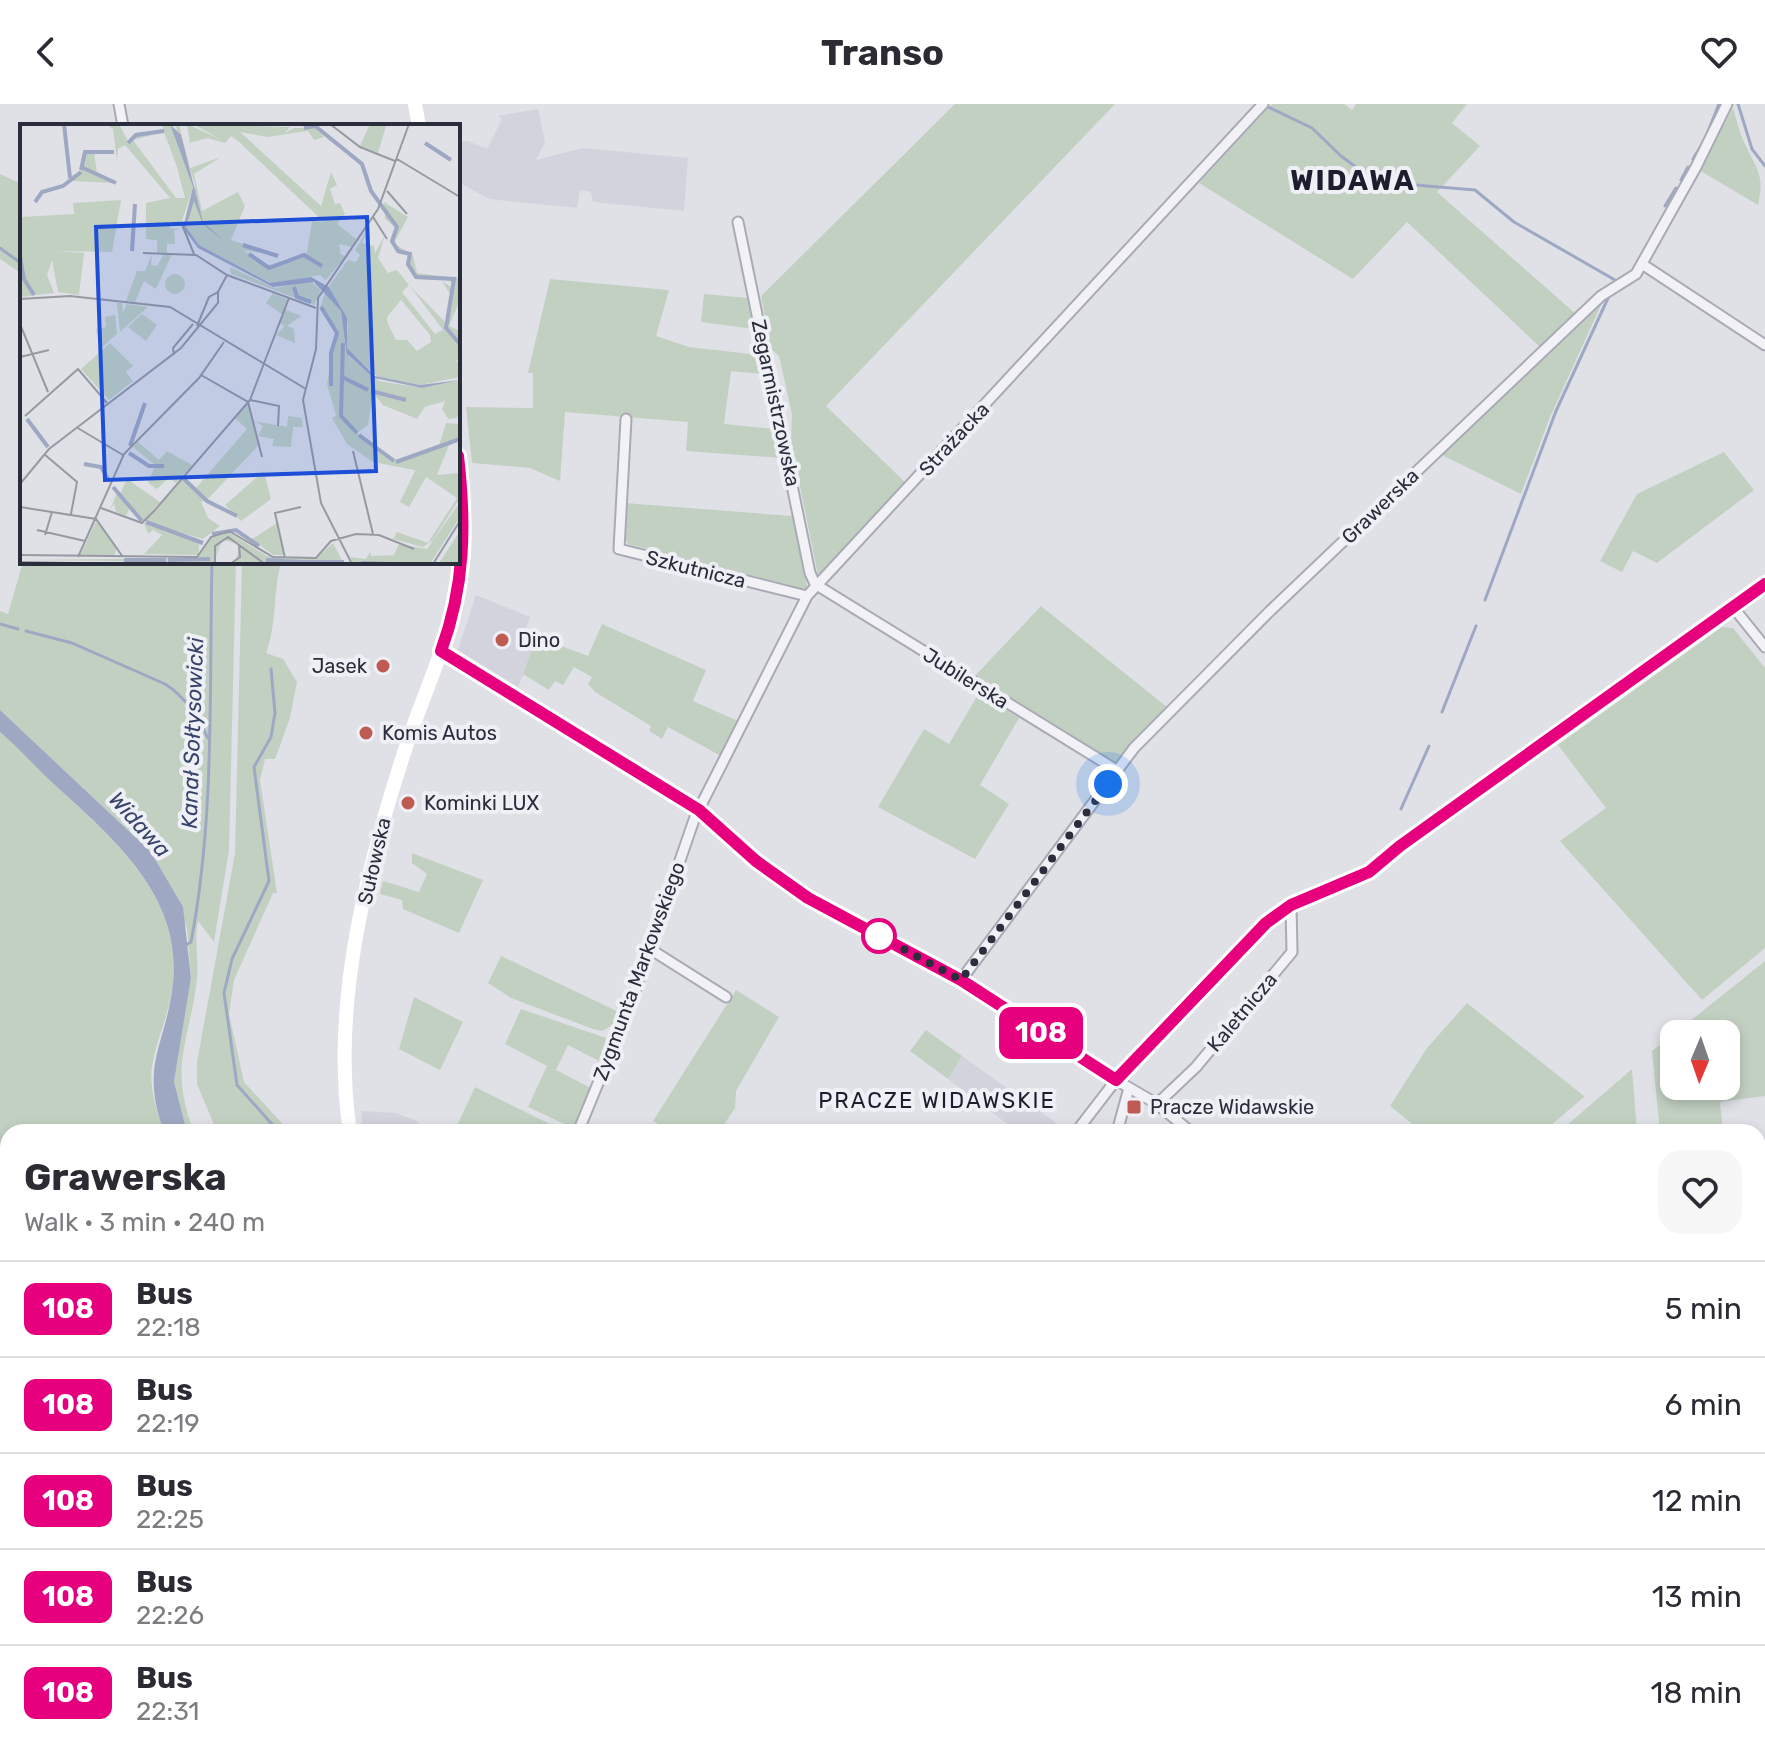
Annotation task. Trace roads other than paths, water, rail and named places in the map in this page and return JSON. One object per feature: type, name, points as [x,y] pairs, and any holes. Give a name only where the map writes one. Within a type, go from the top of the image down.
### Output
[{"type":"main road","points":[[415,104],[419,124]]},
{"type":"main road","name":"Sułowska","points":[[350,1124],[346,1040],[362,912],[386,809],[456,604],[464,556],[460,490]]},
{"type":"street","points":[[119,104],[123,124]]},
{"type":"street","name":"Strażacka","points":[[699,810],[815,584],[1263,104]]},
{"type":"street","name":"Grawerska","points":[[961,980],[1118,771],[1164,716],[1601,296],[1630,281],[1702,157],[1727,104]]},
{"type":"street","name":"Zegarmistrzowska","points":[[738,222],[810,573],[815,584]]},
{"type":"street","points":[[1642,264],[1765,345]]},
{"type":"street","name":"Szkutnicza","points":[[626,419],[619,549],[807,596]]},
{"type":"street","name":"Jubilerska","points":[[815,584],[1118,771]]},
{"type":"street","points":[[1082,1124],[1116,1080],[1239,948],[1291,905],[1369,872],[1400,846],[1765,584]]},
{"type":"street","points":[[1733,607],[1765,647]]},
{"type":"street","points":[[441,651],[699,810],[756,861],[808,898],[961,980],[1116,1080],[1159,1102],[1182,1124]]},
{"type":"street","name":"Zygmunta Markowskiego","points":[[581,1124],[650,949],[699,810]]},
{"type":"street","name":"Kaletnicza","points":[[1159,1102],[1196,1067],[1292,952],[1291,905]]},
{"type":"street","points":[[650,949],[726,997]]},
{"type":"street","points":[[1119,1124],[1129,1088]]},
{"type":"water","points":[[0,710],[151,852],[183,907],[191,978],[174,1082],[185,1124],[162,1124],[154,1089],[156,1056],[173,983],[173,952],[167,924],[156,897],[122,850],[0,732]]},
{"type":"waterway","points":[[1709,129],[1719,104]]},
{"type":"waterway","points":[[1738,104],[1752,149],[1765,166]]},
{"type":"waterway","points":[[1268,107],[1312,128],[1341,156],[1371,178]]},
{"type":"waterway","points":[[1693,159],[1704,141]]},
{"type":"waterway","points":[[1681,180],[1688,167]]},
{"type":"waterway","points":[[1379,182],[1475,190],[1514,222],[1615,280]]},
{"type":"waterway","points":[[1665,206],[1676,188]]},
{"type":"waterway","name":"Kanał Sołtysowicki","points":[[0,248],[20,263]]},
{"type":"waterway","points":[[1485,600],[1556,411],[1609,296]]},
{"type":"waterway","name":"Kanał Sołtysowicki","points":[[186,945],[191,942],[204,848],[212,564]]},
{"type":"waterway","points":[[0,624],[18,629]]},
{"type":"waterway","points":[[1442,712],[1476,626]]},
{"type":"waterway","points":[[26,631],[72,643],[165,684],[185,701],[208,738]]},
{"type":"waterway","points":[[271,669],[275,713],[271,737],[254,767],[269,881],[232,959],[224,993],[237,1085],[272,1124]]},
{"type":"waterway","points":[[1401,809],[1429,746]]},
{"type":"place","name":"Dino","points":[[502,640]]},
{"type":"place","name":"Jasek","points":[[383,666]]},
{"type":"place","name":"Komis Autos","points":[[366,733]]},
{"type":"place","name":"Kominki LUX","points":[[408,803]]},
{"type":"place","name":"Pracze Widawskie","points":[[1134,1107]]},
{"type":"district","name":"WIDAWA","points":[[1353,180]]},
{"type":"district","name":"PRACZE WIDAWSKIE","points":[[937,1100]]},
{"type":"water label","name":"Widawa","points":[[140,824]]}]
